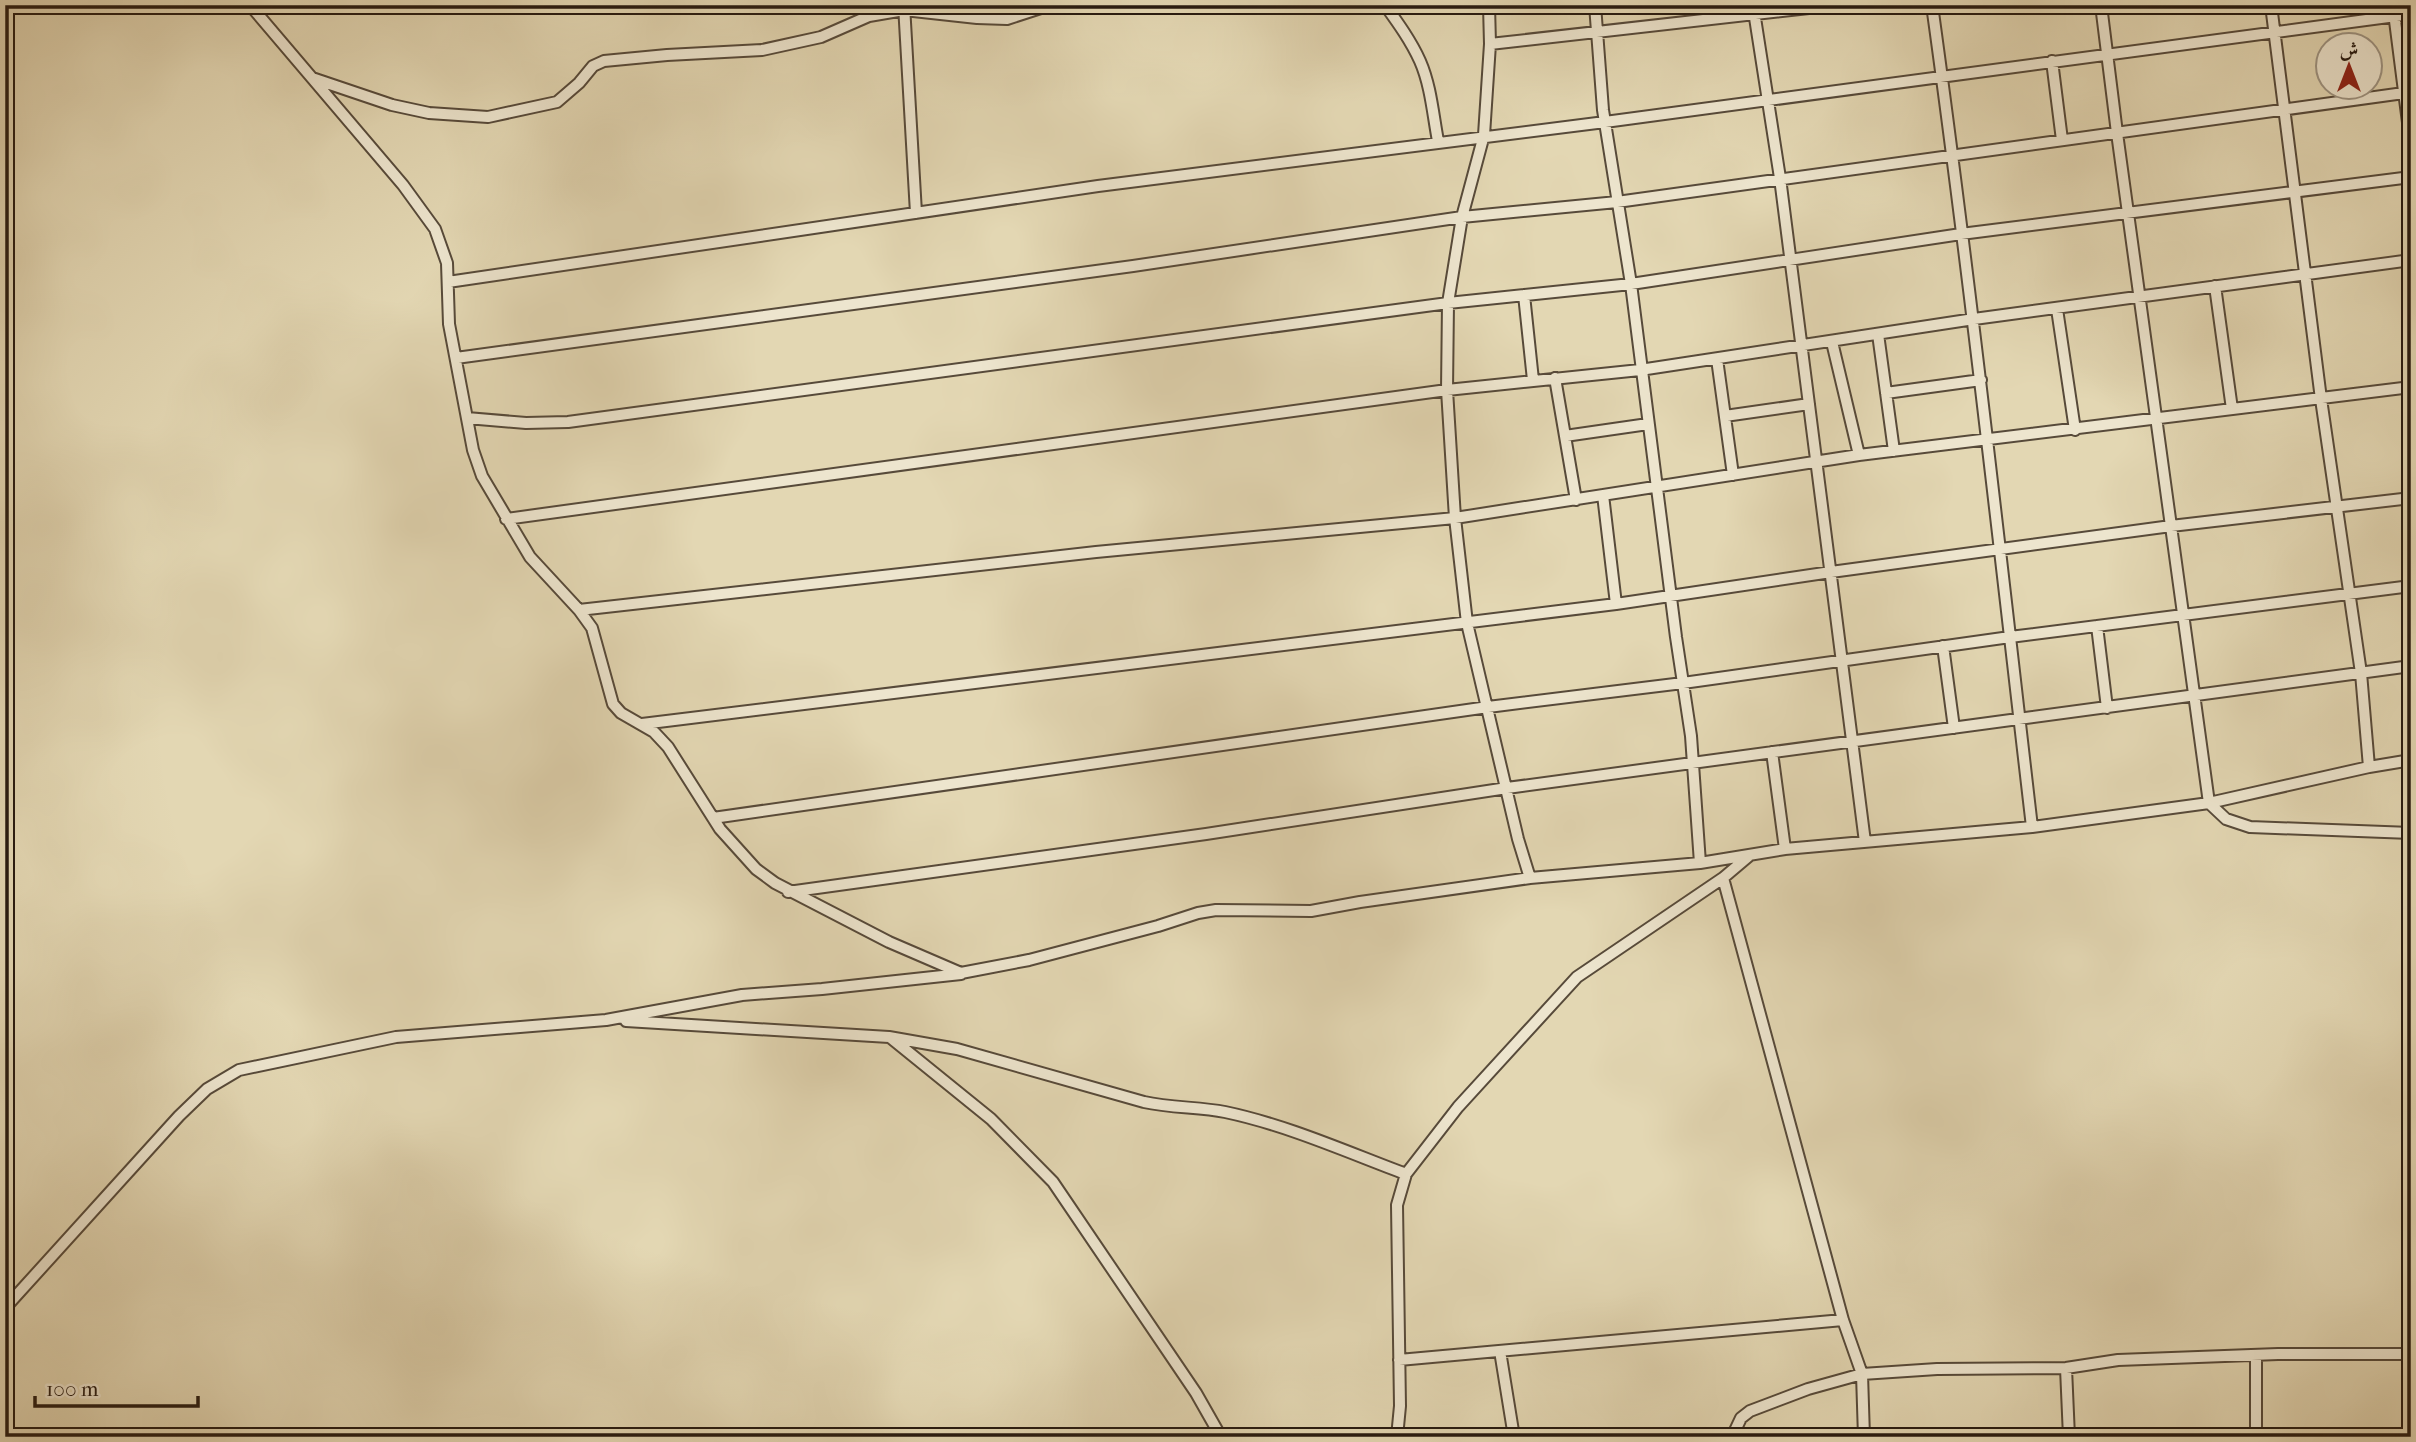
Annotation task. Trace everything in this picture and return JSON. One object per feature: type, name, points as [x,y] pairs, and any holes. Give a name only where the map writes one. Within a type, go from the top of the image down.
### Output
[{"type":"street","points":[[250,5],[404,185],[435,229],[447,263],[449,324],[473,450],[482,476],[530,557],[592,628],[613,704],[621,713],[642,724],[668,747],[720,829],[757,869],[789,891],[889,942],[961,974]]},
{"type":"street","points":[[311,78],[392,106],[429,113],[488,117],[557,102],[579,83],[593,66],[604,61],[762,50],[821,37],[869,16],[904,7],[976,18],[1007,19],[1050,5]]},
{"type":"street","points":[[1385,5],[1405,32],[1420,62],[1431,100],[1438,141]]},
{"type":"street","points":[[1489,5],[1490,44],[1484,135],[1462,217],[1448,303],[1447,390],[1455,517],[1467,623],[1518,839],[1530,878]]},
{"type":"street","points":[[1595,5],[1595,33],[1605,122],[1630,284],[1693,762],[1700,863]]},
{"type":"street","points":[[1490,44],[1595,33],[1754,10],[1836,5]]},
{"type":"street","points":[[1932,5],[1974,319],[1998,549],[2032,827]]},
{"type":"street","points":[[2101,5],[2209,803],[2226,819],[2250,827],[2411,833]]},
{"type":"street","points":[[2271,5],[2321,399],[2361,673],[2369,767]]},
{"type":"street","points":[[904,7],[916,213]]},
{"type":"street","points":[[1754,10],[1780,178],[1865,842]]},
{"type":"street","points":[[448,282],[1098,186],[2274,33],[2393,10],[2411,14]]},
{"type":"street","points":[[2393,10],[2407,93],[2411,146]]},
{"type":"street","points":[[2052,61],[2062,140]]},
{"type":"street","points":[[456,358],[1133,266],[1462,217],[1617,202],[2407,93]]},
{"type":"street","points":[[467,418],[526,423],[568,422],[1448,303],[1630,284],[1961,234],[2411,177]]},
{"type":"street","points":[[506,519],[1447,390],[1640,370],[1974,319],[2305,272],[2411,260]]},
{"type":"street","points":[[2214,286],[2232,409]]},
{"type":"street","points":[[1524,295],[1534,380]]},
{"type":"street","points":[[2057,309],[2075,430]]},
{"type":"street","points":[[1878,334],[1894,451]]},
{"type":"street","points":[[1832,342],[1859,455]]},
{"type":"street","points":[[1717,359],[1733,475]]},
{"type":"street","points":[[1555,378],[1576,500]]},
{"type":"street","points":[[1886,393],[1981,380]]},
{"type":"street","points":[[579,610],[1096,552],[1455,517],[1859,455],[2411,387]]},
{"type":"street","points":[[1725,416],[1809,404]]},
{"type":"street","points":[[1565,436],[1648,424]]},
{"type":"street","points":[[1603,495],[1616,604]]},
{"type":"street","points":[[642,724],[1616,604],[1998,549],[2411,498]]},
{"type":"street","points":[[713,818],[1488,707],[2411,586]]},
{"type":"street","points":[[2097,626],[2108,708]]},
{"type":"street","points":[[1943,646],[1954,727]]},
{"type":"street","points":[[789,891],[1206,834],[1693,762],[2411,666]]},
{"type":"street","points":[[1772,752],[1785,849]]},
{"type":"street","points":[[5,1308],[179,1116],[207,1089],[239,1070],[397,1037],[606,1020],[742,995],[961,974],[1029,960],[1216,910],[1311,911],[1530,878],[1700,863],[1785,849],[2032,827],[2209,803],[2411,760]]},
{"type":"street","points":[[1396,1437],[1400,1406],[1397,1205],[1406,1174],[1458,1107],[1577,977],[1723,878],[1751,855]]},
{"type":"street","points":[[1723,878],[1843,1320],[1862,1374],[1864,1437]]},
{"type":"street","points":[[606,1020],[889,1037],[957,1049],[1144,1102],[1223,1112],[1260,1121],[1406,1174]]},
{"type":"street","points":[[889,1037],[991,1119],[1052,1182],[1196,1393],[1221,1437]]},
{"type":"street","points":[[1399,1360],[1843,1320]]},
{"type":"street","points":[[1500,1351],[1514,1437]]},
{"type":"street","points":[[1732,1437],[1741,1418],[1750,1411],[1808,1389],[1862,1374],[1937,1369],[2066,1368],[2118,1360],[2256,1355],[2411,1354]]},
{"type":"street","points":[[2256,1355],[2256,1437]]},
{"type":"street","points":[[2066,1368],[2068,1437]]}]
